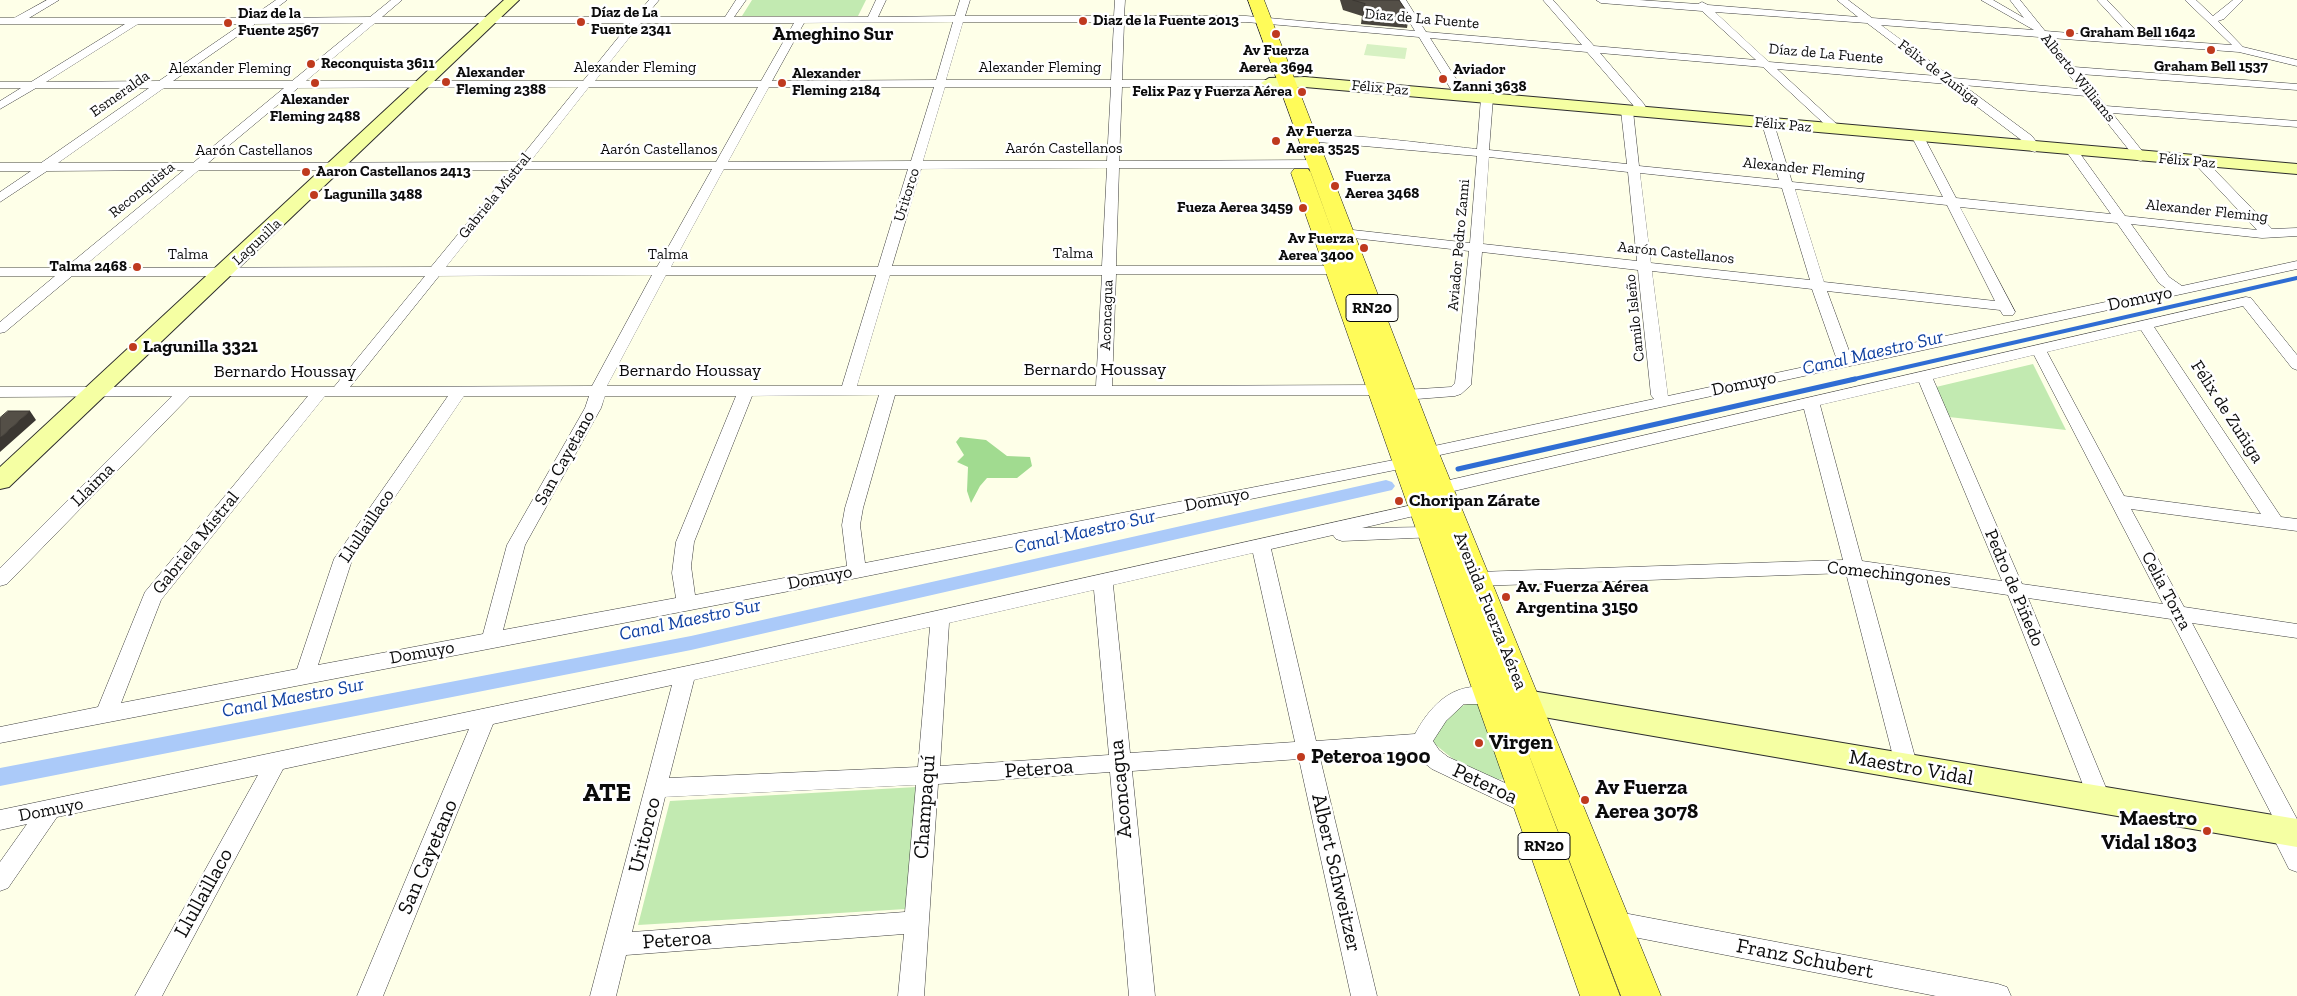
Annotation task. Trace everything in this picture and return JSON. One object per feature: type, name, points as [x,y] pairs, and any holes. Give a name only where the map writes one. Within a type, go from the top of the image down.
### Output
[{"type":"main road","name":"Lagunilla","points":[[0,481],[225,272],[512,0]]},
{"type":"main road","points":[[1239,0],[1252,37]]},
{"type":"main road","name":"Avenida Fuerza Aérea","points":[[1256,0],[1288,82],[1294,134]]},
{"type":"main road","name":"Avenida Fuerza Aérea","points":[[1263,65],[1269,83],[1308,164],[1344,233],[1404,395],[1426,521],[1528,804],[1600,996]]},
{"type":"main road","name":"Félix Paz","points":[[1269,83],[1288,82],[1487,98],[2035,148],[2297,169]]},
{"type":"main road","name":"Avenida Fuerza Aérea","points":[[1308,164],[1336,270],[1379,390],[1415,458]]},
{"type":"main road","points":[[1415,458],[1416,465],[1421,468],[1427,484],[1432,488],[1441,488]]},
{"type":"main road","name":"Avenida Fuerza Aérea","points":[[1441,488],[1641,996]]},
{"type":"main road","name":"Maestro Vidal","points":[[1526,702],[2100,800],[2292,840]]},
{"type":"street","points":[[0,30],[54,0]]},
{"type":"street","name":"Esmeralda","points":[[0,198],[282,0]]},
{"type":"street","name":"Reconquista","points":[[0,329],[396,0]]},
{"type":"street","name":"Gabriela Mistral","points":[[106,714],[152,597],[434,271],[654,0]]},
{"type":"street","points":[[728,20],[741,0]]},
{"type":"street","points":[[872,19],[881,0]]},
{"type":"street","name":"Uritorco","points":[[848,391],[965,0]]},
{"type":"street","name":"Aconcagua","points":[[1104,390],[1120,0]]},
{"type":"street","points":[[1401,0],[1461,96]]},
{"type":"street","points":[[1548,0],[1638,104],[1634,112]]},
{"type":"street","points":[[1602,0],[1701,4],[1870,20],[2041,31],[2238,49],[2297,63]]},
{"type":"street","name":"Félix de Zuñiga","points":[[1842,0],[2028,139],[2035,148]]},
{"type":"street","points":[[1986,0],[2027,25],[2041,31]]},
{"type":"street","name":"Alberto Williams","points":[[2015,0],[2141,157]]},
{"type":"street","points":[[2102,0],[2140,41]]},
{"type":"street","points":[[2190,0],[2237,44],[2238,49]]},
{"type":"street","points":[[2212,20],[2221,17],[2238,0]]},
{"type":"street","points":[[1701,4],[1837,130]]},
{"type":"street","name":"Díaz de La Fuente","points":[[0,21],[1246,19],[2090,93]]},
{"type":"street","name":"San Cayetano","points":[[491,640],[516,545],[593,408],[601,381],[800,20]]},
{"type":"street","points":[[0,106],[137,21]]},
{"type":"street","points":[[2073,70],[2297,87]]},
{"type":"street","name":"Alexander Fleming","points":[[0,86],[1269,83]]},
{"type":"street","name":"Aviador Pedro Zanni","points":[[1404,395],[1455,391],[1463,385],[1487,98]]},
{"type":"street","points":[[2103,109],[2297,124]]},
{"type":"street","name":"Camilo Isleño","points":[[1634,112],[1633,169],[1646,266],[1659,394],[1664,401]]},
{"type":"street","points":[[1768,124],[1818,285],[1846,362]]},
{"type":"street","name":"Alexander Fleming","points":[[1294,134],[2269,234],[2297,232]]},
{"type":"street","points":[[1918,137],[2003,306],[2020,325]]},
{"type":"street","points":[[2072,151],[2164,280],[2179,290]]},
{"type":"street","points":[[2200,162],[2269,234]]},
{"type":"street","name":"Aarón Castellanos","points":[[0,167],[1308,164]]},
{"type":"street","name":"Aarón Castellanos","points":[[1344,233],[1476,246],[2003,306]]},
{"type":"street","name":"Domuyo","points":[[0,735],[305,675],[857,571],[1415,458],[1664,401],[2297,264]]},
{"type":"street","name":"Talma","points":[[0,272],[1336,270]]},
{"type":"street","name":"Domuyo","points":[[1441,488],[2246,301],[2297,365]]},
{"type":"street","name":"Félix de Zuñiga","points":[[2144,324],[2275,522]]},
{"type":"street","name":"Celia Torra","points":[[2038,349],[2178,613],[2292,840]]},
{"type":"street","name":"Pedro de Piñedo","points":[[1924,376],[2016,590],[2100,800]]},
{"type":"street","name":"Bernardo Houssay","points":[[0,392],[1379,390]]},
{"type":"street","points":[[686,603],[680,576],[680,562],[685,542],[746,391]]},
{"type":"street","points":[[857,571],[851,525],[854,508],[888,391]]},
{"type":"street","name":"Llaima","points":[[0,579],[185,392]]},
{"type":"street","name":"Llullaillaco","points":[[305,675],[343,559],[459,392]]},
{"type":"street","points":[[1811,403],[1908,768]]},
{"type":"street","points":[[2118,501],[2297,526]]},
{"type":"street","name":"Domuyo","points":[[1304,536],[1426,521]]},
{"type":"street","name":"Domuyo","points":[[0,820],[275,764],[1304,536],[1426,521]]},
{"type":"street","name":"Albert Schweitzer","points":[[1262,546],[1364,996]]},
{"type":"street","name":"Comechingones","points":[[1477,579],[1854,566],[2297,631]]},
{"type":"street","name":"Aconcagua","points":[[1103,581],[1118,764],[1142,996]]},
{"type":"street","name":"Champaquí","points":[[911,996],[940,618]]},
{"type":"street","name":"Uritorco","points":[[603,996],[685,674]]},
{"type":"street","points":[[1422,742],[1425,731],[1453,700],[1471,694],[1489,696]]},
{"type":"street","name":"San Cayetano","points":[[370,996],[485,717]]},
{"type":"street","name":"Peteroa","points":[[657,788],[927,776],[1422,742],[1431,756],[1440,763],[1528,804]]},
{"type":"street","name":"Llullaillaco","points":[[148,996],[275,764]]},
{"type":"street","points":[[0,881],[50,810]]},
{"type":"street","name":"Peteroa","points":[[616,944],[916,922]]},
{"type":"street","name":"Franz Schubert","points":[[1613,922],[1998,996]]},
{"type":"green space","points":[[752,0],[866,0],[858,16],[742,16]]},
{"type":"green space","points":[[1367,44],[1407,48],[1405,59],[1364,55]]},
{"type":"green space","points":[[2033,364],[2066,430],[1949,417],[1936,387]]},
{"type":"green space","points":[[960,437],[986,440],[1007,456],[1030,457],[1032,466],[1017,478],[987,478],[980,486],[971,503],[967,491],[968,467],[957,462],[964,455],[956,442]]},
{"type":"green space","points":[[1473,703],[1485,705],[1512,778],[1500,779],[1478,775],[1458,763],[1431,741],[1443,721],[1452,712]]},
{"type":"green space","points":[[917,787],[906,909],[638,925],[670,801]]},
{"type":"building","points":[[1353,0],[1399,0],[1409,15],[1362,11],[1365,4]]},
{"type":"building","points":[[8,411],[30,411],[0,438],[0,418]]},
{"type":"waterway","name":"Canal Maestro Sur","points":[[1850,380],[2297,278]]},
{"type":"waterway","name":"Canal Maestro Sur","points":[[1458,469],[1855,379]]},
{"type":"waterway","name":"Canal Maestro Sur","points":[[0,777],[691,643],[1386,486]]},
{"type":"place","name":"Diaz de la Fuente 2013","points":[[1083,21]]},
{"type":"place","name":"Díaz de La Fuente 2341","points":[[581,22]]},
{"type":"place","name":"Diaz de la Fuente 2567","points":[[228,23]]},
{"type":"place","name":"Graham Bell 1642","points":[[2070,33]]},
{"type":"place","name":"Av Fuerza Aerea 3694","points":[[1276,34]]},
{"type":"place","name":"Graham Bell 1537","points":[[2211,50]]},
{"type":"place","name":"Reconquista 3611","points":[[311,64]]},
{"type":"place","name":"Aviador Zanni 3638","points":[[1443,79]]},
{"type":"place","name":"Alexander Fleming 2388","points":[[446,82]]},
{"type":"place","name":"Alexander Fleming 2488","points":[[315,83]]},
{"type":"place","name":"Alexander Fleming 2184","points":[[782,83]]},
{"type":"place","name":"Felix Paz y Fuerza Aérea","points":[[1302,92]]},
{"type":"place","name":"Av Fuerza Aerea 3525","points":[[1276,141]]},
{"type":"place","name":"Aaron Castellanos 2413","points":[[306,172]]},
{"type":"place","name":"Fuerza Aerea 3468","points":[[1335,186]]},
{"type":"place","name":"Lagunilla 3488","points":[[314,195]]},
{"type":"place","name":"Fueza Aerea 3459","points":[[1303,208]]},
{"type":"place","name":"Av Fuerza Aerea 3400","points":[[1364,248]]},
{"type":"place","name":"Talma 2468","points":[[137,267]]},
{"type":"place","name":"Lagunilla 3321","points":[[133,347]]},
{"type":"place","name":"Choripan Zárate","points":[[1399,501]]},
{"type":"place","name":"Av. Fuerza Aérea Argentina 3150","points":[[1506,597]]},
{"type":"place","name":"Virgen","points":[[1479,743]]},
{"type":"place","name":"Peteroa 1900","points":[[1301,757]]},
{"type":"place","name":"Av Fuerza Aerea 3078","points":[[1585,800]]},
{"type":"place","name":"Maestro Vidal 1803","points":[[2207,831]]},
{"type":"district","name":"Ameghino Sur","points":[[833,35]]},
{"type":"district","name":"ATE","points":[[607,794]]}]
